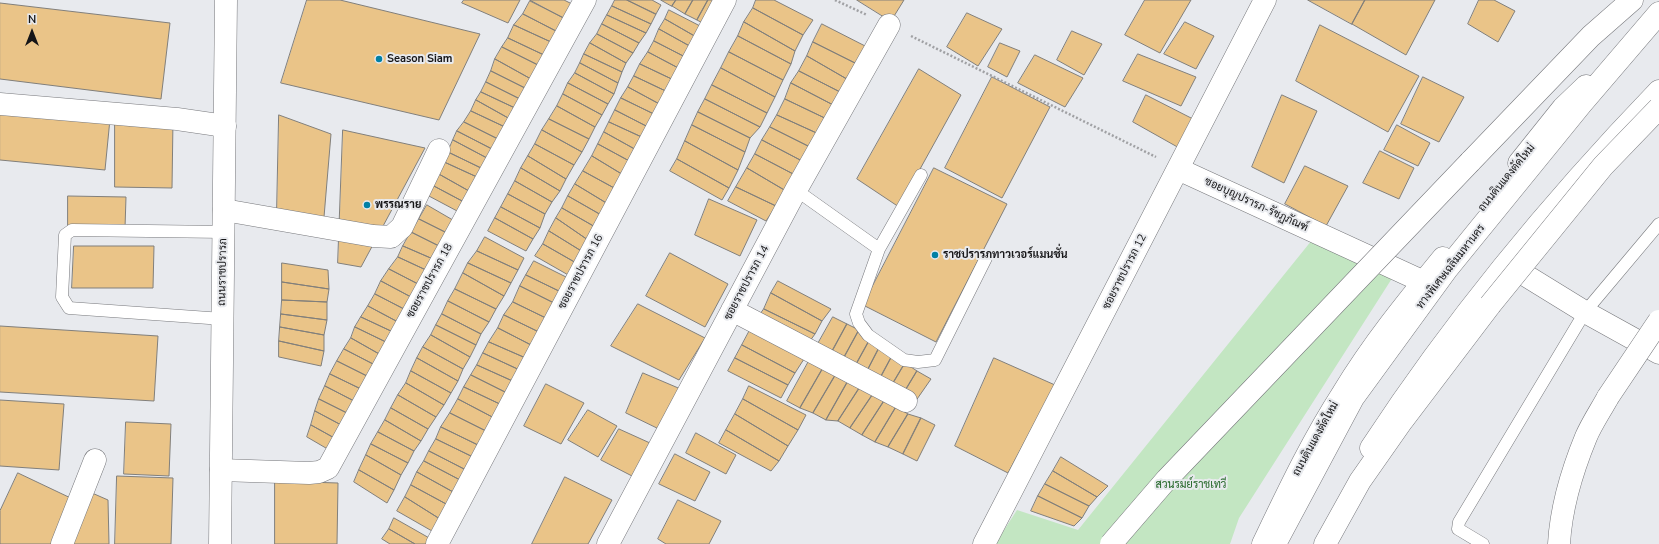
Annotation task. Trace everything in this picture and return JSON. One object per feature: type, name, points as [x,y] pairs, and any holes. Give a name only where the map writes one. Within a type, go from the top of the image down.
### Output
[{"type":"main road","name":"ถนนราชปรารภ","points":[[220,544],[226,0]]},
{"type":"main road","name":"ซอยราชปรารภ 18","points":[[221,470],[309,473],[319,472],[328,468],[585,0]]},
{"type":"main road","name":"ซอยราชปรารภ 16","points":[[437,544],[725,0]]},
{"type":"main road","name":"ซอยราชปรารภ 12","points":[[984,544],[1265,0]]},
{"type":"main road","points":[[1111,544],[1167,479],[1514,116],[1591,36],[1632,0]]},
{"type":"main road","name":"ถนนดินแดงตัดใหม่","points":[[1263,544],[1299,468],[1343,393],[1388,326],[1563,108],[1659,13]]},
{"type":"main road","name":"ทางพิเศษเฉลิมมหานคร","points":[[1275,544],[1353,398],[1447,269],[1582,103],[1659,13]]},
{"type":"main road","name":"ซอยราชปรารภ 14","points":[[608,544],[796,190],[889,25]]},
{"type":"main road","points":[[1315,544],[1345,486],[1388,421],[1437,353],[1507,264],[1617,135],[1659,91]]},
{"type":"main road","points":[[0,104],[177,120],[225,126]]},
{"type":"main road","points":[[1325,544],[1360,481],[1402,421],[1514,274],[1603,166],[1659,108]]},
{"type":"main road","points":[[224,210],[373,236],[392,237],[402,227],[439,150]]},
{"type":"main road","name":"ซอยบุญปรารภ-รัชฏภัณฑ์","points":[[1178,169],[1424,282]]},
{"type":"main road","points":[[1507,264],[1585,312],[1659,353]]},
{"type":"main road","points":[[732,310],[906,402]]},
{"type":"main road","points":[[1559,544],[1560,528],[1568,486],[1586,437],[1608,397],[1659,321]]},
{"type":"main road","points":[[62,544],[95,460]]},
{"type":"lane","points":[[922,175],[879,249],[856,314],[859,323],[868,335],[904,360],[918,362],[934,360],[986,258]]},
{"type":"lane","points":[[796,190],[879,249]]},
{"type":"lane","points":[[1483,544],[1458,529],[1459,522],[1585,312],[1659,224]]},
{"type":"lane","points":[[223,319],[69,308],[62,297],[64,235],[72,230],[224,232]]},
{"type":"path","points":[[835,0],[889,25],[1178,169]]},
{"type":"green space","name":"สวนรมย์ราชเทวี","points":[[1312,240],[1398,269],[1239,518],[1230,544],[995,544],[1017,510],[1078,530]]},
{"type":"building","name":"Season Siam","points":[[307,0],[340,0],[480,34],[439,120],[281,83]]},
{"type":"building","points":[[464,0],[520,0],[508,23],[462,3]]},
{"type":"building","points":[[530,0],[564,0],[574,5],[564,18]]},
{"type":"building","points":[[615,0],[627,0],[656,14],[651,24],[612,6]]},
{"type":"building","points":[[627,0],[652,0],[661,5],[656,14]]},
{"type":"building","points":[[661,0],[676,0],[672,6]]},
{"type":"building","points":[[676,0],[693,0],[685,14],[672,6]]},
{"type":"building","points":[[693,0],[708,0],[697,20],[685,14]]},
{"type":"building","points":[[708,0],[723,0],[708,26],[697,20]]},
{"type":"building","points":[[756,0],[774,0],[813,20],[803,35],[753,8]]},
{"type":"building","points":[[857,0],[904,0],[891,21]]},
{"type":"building","points":[[1145,0],[1191,0],[1160,53],[1125,35]]},
{"type":"building","points":[[1308,0],[1365,0],[1352,24]]},
{"type":"building","points":[[1365,0],[1435,0],[1406,55],[1352,24]]},
{"type":"building","points":[[1479,0],[1494,0],[1515,11],[1498,42],[1468,24]]},
{"type":"building","points":[[530,1],[564,18],[556,31],[523,14]]},
{"type":"building","points":[[0,3],[170,23],[161,99],[0,79]]},
{"type":"building","points":[[612,6],[651,24],[646,33],[607,15]]},
{"type":"building","points":[[753,8],[803,35],[795,51],[744,22]]},
{"type":"building","points":[[669,10],[704,28],[698,38],[665,19]]},
{"type":"building","points":[[967,13],[1002,29],[978,66],[947,47]]},
{"type":"building","points":[[523,14],[556,31],[551,42],[514,25]]},
{"type":"building","points":[[607,15],[646,33],[639,43],[602,24]]},
{"type":"building","points":[[665,19],[698,38],[695,49],[659,29]]},
{"type":"building","points":[[744,22],[795,51],[791,64],[738,36]]},
{"type":"building","points":[[1185,22],[1214,36],[1196,69],[1164,54]]},
{"type":"building","points":[[602,24],[639,43],[633,53],[597,34]]},
{"type":"building","points":[[822,24],[871,49],[861,66],[813,42]]},
{"type":"building","points":[[514,25],[551,42],[544,55],[508,38]]},
{"type":"building","points":[[1320,25],[1419,76],[1388,132],[1296,81]]},
{"type":"building","points":[[659,29],[695,49],[691,60],[654,41]]},
{"type":"building","points":[[1072,31],[1102,44],[1084,75],[1057,60]]},
{"type":"building","points":[[597,34],[633,53],[626,63],[590,43]]},
{"type":"building","points":[[738,36],[791,64],[783,80],[729,52]]},
{"type":"building","points":[[508,38],[544,55],[538,65],[502,47]]},
{"type":"building","points":[[654,41],[691,60],[684,71],[648,52]]},
{"type":"building","points":[[813,42],[861,66],[852,82],[807,56]]},
{"type":"building","points":[[590,43],[626,63],[622,72],[584,54]]},
{"type":"building","points":[[1000,43],[1020,51],[1007,77],[988,67]]},
{"type":"building","points":[[502,47],[538,65],[531,79],[495,59]]},
{"type":"building","points":[[648,52],[684,71],[678,82],[640,64]]},
{"type":"building","points":[[729,52],[783,80],[775,97],[721,68]]},
{"type":"building","points":[[584,54],[622,72],[618,83],[580,63]]},
{"type":"building","points":[[1138,54],[1196,77],[1181,106],[1123,81]]},
{"type":"building","points":[[1035,55],[1083,78],[1065,107],[1018,83]]},
{"type":"building","points":[[807,56],[852,82],[846,95],[799,71]]},
{"type":"building","points":[[495,59],[531,79],[525,88],[491,71]]},
{"type":"building","points":[[580,63],[618,83],[614,94],[575,73]]},
{"type":"building","points":[[640,64],[678,82],[672,94],[634,76]]},
{"type":"building","points":[[721,68],[775,97],[767,113],[712,85]]},
{"type":"building","points":[[919,69],[961,95],[899,207],[857,179]]},
{"type":"building","points":[[491,71],[525,88],[520,99],[486,82]]},
{"type":"building","points":[[799,71],[846,95],[839,108],[791,83]]},
{"type":"building","points":[[575,73],[614,94],[608,104],[568,83]]},
{"type":"building","points":[[634,76],[672,94],[665,107],[628,87]]},
{"type":"building","points":[[992,77],[1050,107],[1002,198],[945,168]]},
{"type":"building","points":[[1423,77],[1464,97],[1439,142],[1401,124]]},
{"type":"building","points":[[486,82],[520,99],[515,108],[481,92]]},
{"type":"building","points":[[568,83],[608,104],[602,115],[563,94]]},
{"type":"building","points":[[791,83],[839,108],[831,121],[785,99]]},
{"type":"building","points":[[712,85],[767,113],[760,127],[705,99]]},
{"type":"building","points":[[628,87],[665,107],[660,117],[621,98]]},
{"type":"building","points":[[481,92],[515,108],[510,119],[476,100]]},
{"type":"building","points":[[563,94],[602,115],[595,127],[557,106]]},
{"type":"building","points":[[1146,95],[1195,120],[1181,149],[1133,122]]},
{"type":"building","points":[[1282,95],[1317,111],[1284,183],[1252,167]]},
{"type":"building","points":[[621,98],[660,117],[652,129],[615,110]]},
{"type":"building","points":[[705,99],[760,127],[750,138],[698,112]]},
{"type":"building","points":[[785,99],[831,121],[821,135],[777,115]]},
{"type":"building","points":[[476,100],[510,119],[505,127],[471,111]]},
{"type":"building","points":[[557,106],[595,127],[589,139],[549,119]]},
{"type":"building","points":[[0,108],[110,119],[105,170],[0,160]]},
{"type":"building","points":[[615,110],[652,129],[646,139],[609,122]]},
{"type":"building","points":[[471,111],[505,127],[498,139],[464,122]]},
{"type":"building","points":[[698,112],[750,138],[745,152],[692,125]]},
{"type":"building","points":[[279,115],[331,134],[324,217],[277,210]]},
{"type":"building","points":[[777,115],[821,135],[814,149],[770,127]]},
{"type":"building","points":[[115,119],[173,120],[172,188],[115,187]]},
{"type":"building","points":[[549,119],[589,139],[582,152],[542,130]]},
{"type":"building","points":[[464,122],[498,139],[492,149],[457,131]]},
{"type":"building","points":[[609,122],[646,139],[640,152],[604,132]]},
{"type":"building","points":[[692,125],[745,152],[738,170],[685,141]]},
{"type":"building","points":[[1397,125],[1430,143],[1418,166],[1384,150]]},
{"type":"building","points":[[770,127],[814,149],[804,162],[762,140]]},
{"type":"building","name":"พรรณราย","points":[[343,130],[425,148],[361,267],[338,263]]},
{"type":"building","points":[[542,130],[582,152],[574,165],[535,144]]},
{"type":"building","points":[[457,131],[492,149],[487,158],[453,140]]},
{"type":"building","points":[[604,132],[640,152],[633,163],[598,144]]},
{"type":"building","points":[[453,140],[487,158],[481,168],[448,152]]},
{"type":"building","points":[[762,140],[804,162],[797,176],[755,154]]},
{"type":"building","points":[[685,141],[738,170],[729,188],[677,159]]},
{"type":"building","points":[[535,144],[574,165],[566,179],[528,156]]},
{"type":"building","points":[[598,144],[633,163],[625,176],[592,156]]},
{"type":"building","points":[[1380,151],[1414,168],[1399,199],[1363,183]]},
{"type":"building","points":[[448,152],[481,168],[477,177],[442,161]]},
{"type":"building","points":[[755,154],[797,176],[786,191],[747,168]]},
{"type":"building","points":[[528,156],[566,179],[560,191],[521,168]]},
{"type":"building","points":[[592,156],[625,176],[616,189],[583,171]]},
{"type":"building","points":[[677,159],[729,188],[722,200],[670,171]]},
{"type":"building","points":[[442,161],[477,177],[469,191],[437,173]]},
{"type":"building","points":[[1305,166],[1348,186],[1326,226],[1285,204]]},
{"type":"building","points":[[521,168],[560,191],[552,202],[515,181]]},
{"type":"building","points":[[747,168],[786,191],[776,206],[736,187]]},
{"type":"building","name":"ราชปรารภทาวเวอร์แมนชั่น","points":[[934,168],[1007,204],[936,342],[863,305]]},
{"type":"building","points":[[583,171],[616,189],[608,204],[575,184]]},
{"type":"building","points":[[437,173],[469,191],[464,202],[432,185]]},
{"type":"building","points":[[515,181],[552,202],[545,214],[508,194]]},
{"type":"building","points":[[575,184],[608,204],[603,216],[568,196]]},
{"type":"building","points":[[432,185],[464,202],[459,212],[427,195]]},
{"type":"building","points":[[736,187],[776,206],[766,221],[728,201]]},
{"type":"building","points":[[508,194],[545,214],[540,228],[501,207]]},
{"type":"building","points":[[68,196],[126,197],[125,228],[68,226]]},
{"type":"building","points":[[568,196],[603,216],[597,228],[562,208]]},
{"type":"building","points":[[709,199],[757,220],[740,256],[695,235]]},
{"type":"building","points":[[427,205],[458,223],[449,234],[419,219]]},
{"type":"building","points":[[501,207],[540,228],[533,239],[495,218]]},
{"type":"building","points":[[562,208],[597,228],[588,240],[556,218]]},
{"type":"building","points":[[495,218],[533,239],[526,251],[488,231]]},
{"type":"building","points":[[556,218],[588,240],[583,252],[549,231]]},
{"type":"building","points":[[419,219],[449,234],[441,247],[411,232]]},
{"type":"building","points":[[549,231],[583,252],[578,264],[543,244]]},
{"type":"building","points":[[411,232],[441,247],[433,259],[403,246]]},
{"type":"building","points":[[485,237],[524,258],[518,270],[477,251]]},
{"type":"building","points":[[543,244],[578,264],[570,276],[535,256]]},
{"type":"building","points":[[74,246],[154,246],[153,288],[72,288]]},
{"type":"building","points":[[403,246],[433,259],[426,270],[398,257]]},
{"type":"building","points":[[477,251],[518,270],[511,283],[468,263]]},
{"type":"building","points":[[670,253],[728,284],[705,327],[646,296]]},
{"type":"building","points":[[398,257],[426,270],[420,285],[389,269]]},
{"type":"building","points":[[534,261],[570,279],[563,293],[526,275]]},
{"type":"building","points":[[282,263],[328,270],[329,289],[282,282]]},
{"type":"building","points":[[468,263],[511,283],[504,296],[463,273]]},
{"type":"building","points":[[389,269],[420,285],[411,297],[381,281]]},
{"type":"building","points":[[463,273],[504,296],[496,309],[455,289]]},
{"type":"building","points":[[526,275],[563,293],[558,305],[520,286]]},
{"type":"building","points":[[381,281],[411,297],[404,309],[375,294]]},
{"type":"building","points":[[778,281],[831,309],[822,321],[771,293]]},
{"type":"building","points":[[282,282],[329,289],[327,302],[282,300]]},
{"type":"building","points":[[520,286],[558,305],[550,320],[513,302]]},
{"type":"building","points":[[455,289],[496,309],[489,322],[448,301]]},
{"type":"building","points":[[771,293],[822,321],[815,334],[764,309]]},
{"type":"building","points":[[375,294],[404,309],[398,322],[368,306]]},
{"type":"building","points":[[282,300],[327,302],[327,320],[281,314]]},
{"type":"building","points":[[448,301],[489,322],[481,334],[442,314]]},
{"type":"building","points":[[513,302],[550,320],[543,334],[504,315]]},
{"type":"building","points":[[638,304],[705,338],[679,380],[611,346]]},
{"type":"building","points":[[368,306],[398,322],[393,332],[361,317]]},
{"type":"building","points":[[764,309],[815,334],[807,345],[757,319]]},
{"type":"building","points":[[281,314],[327,320],[324,335],[280,327]]},
{"type":"building","points":[[442,314],[481,334],[476,345],[436,325]]},
{"type":"building","points":[[504,315],[543,334],[535,347],[498,328]]},
{"type":"building","points":[[361,317],[393,332],[388,343],[355,327]]},
{"type":"building","points":[[833,317],[847,324],[829,357],[815,349]]},
{"type":"building","points":[[847,324],[859,330],[841,363],[829,357]]},
{"type":"building","points":[[436,325],[476,345],[470,357],[431,335]]},
{"type":"building","points":[[0,326],[158,336],[154,401],[0,392]]},
{"type":"building","points":[[280,327],[324,335],[324,351],[279,341]]},
{"type":"building","points":[[355,327],[388,343],[381,355],[351,338]]},
{"type":"building","points":[[498,328],[535,347],[528,359],[489,342]]},
{"type":"building","points":[[750,330],[804,359],[795,373],[742,345]]},
{"type":"building","points":[[859,330],[869,341],[853,370],[841,363]]},
{"type":"building","points":[[431,335],[470,357],[463,369],[423,347]]},
{"type":"building","points":[[351,338],[381,355],[375,365],[344,349]]},
{"type":"building","points":[[279,341],[324,351],[321,366],[279,357]]},
{"type":"building","points":[[869,341],[879,348],[864,377],[853,370]]},
{"type":"building","points":[[489,342],[528,359],[524,372],[483,353]]},
{"type":"building","points":[[742,345],[795,373],[788,385],[735,358]]},
{"type":"building","points":[[423,347],[463,369],[458,381],[417,358]]},
{"type":"building","points":[[879,348],[892,356],[877,384],[864,377]]},
{"type":"building","points":[[344,349],[375,365],[369,377],[337,361]]},
{"type":"building","points":[[483,353],[524,372],[517,383],[477,365]]},
{"type":"building","points":[[892,356],[905,363],[889,390],[877,384]]},
{"type":"building","points":[[417,358],[458,381],[451,393],[411,371]]},
{"type":"building","points":[[735,358],[788,385],[781,398],[728,371]]},
{"type":"building","points":[[994,358],[1055,385],[1008,473],[955,446]]},
{"type":"building","points":[[337,361],[369,377],[363,390],[330,374]]},
{"type":"building","points":[[809,361],[823,368],[800,408],[787,401]]},
{"type":"building","points":[[905,363],[917,371],[902,396],[889,390]]},
{"type":"building","points":[[477,365],[517,383],[511,395],[471,375]]},
{"type":"building","points":[[823,368],[836,374],[813,413],[800,408]]},
{"type":"building","points":[[411,371],[451,393],[444,405],[406,383]]},
{"type":"building","points":[[917,371],[931,379],[915,402],[902,396]]},
{"type":"building","points":[[643,373],[683,390],[663,431],[626,413]]},
{"type":"building","points":[[330,374],[363,390],[356,402],[325,386]]},
{"type":"building","points":[[836,374],[848,381],[826,420],[813,413]]},
{"type":"building","points":[[471,375],[511,395],[504,406],[464,387]]},
{"type":"building","points":[[848,381],[860,387],[838,421],[826,420]]},
{"type":"building","points":[[406,383],[444,405],[436,417],[398,395]]},
{"type":"building","points":[[546,384],[584,403],[561,444],[524,426]]},
{"type":"building","points":[[325,386],[356,402],[351,415],[319,399]]},
{"type":"building","points":[[749,386],[806,415],[798,430],[743,399]]},
{"type":"building","points":[[464,387],[504,406],[498,420],[458,399]]},
{"type":"building","points":[[860,387],[873,394],[850,428],[838,421]]},
{"type":"building","points":[[873,394],[884,401],[862,435],[850,428]]},
{"type":"building","points":[[398,395],[436,417],[428,429],[391,408]]},
{"type":"building","points":[[319,399],[351,415],[345,427],[315,411]]},
{"type":"building","points":[[458,399],[498,420],[490,433],[450,413]]},
{"type":"building","points":[[743,399],[798,430],[788,446],[735,414]]},
{"type":"building","points":[[0,400],[64,404],[59,470],[0,466]]},
{"type":"building","points":[[884,401],[896,407],[875,442],[862,435]]},
{"type":"building","points":[[896,407],[908,414],[888,447],[875,442]]},
{"type":"building","points":[[391,408],[428,429],[421,441],[385,420]]},
{"type":"building","points":[[588,410],[617,426],[598,457],[568,440]]},
{"type":"building","points":[[315,411],[345,427],[338,440],[311,425]]},
{"type":"building","points":[[450,413],[490,433],[480,446],[441,427]]},
{"type":"building","points":[[735,414],[788,446],[779,461],[726,430]]},
{"type":"building","points":[[908,414],[921,418],[903,454],[888,447]]},
{"type":"building","points":[[921,418],[935,425],[917,461],[903,454]]},
{"type":"building","points":[[385,420],[421,441],[414,451],[378,432]]},
{"type":"building","points":[[126,422],[171,424],[169,476],[124,474]]},
{"type":"building","points":[[311,425],[338,440],[331,451],[307,437]]},
{"type":"building","points":[[441,427],[480,446],[475,458],[436,439]]},
{"type":"building","points":[[619,429],[650,443],[632,476],[601,460]]},
{"type":"building","points":[[726,430],[779,461],[771,471],[719,443]]},
{"type":"building","points":[[378,432],[414,451],[408,463],[371,444]]},
{"type":"building","points":[[696,433],[736,455],[726,474],[686,453]]},
{"type":"building","points":[[436,439],[475,458],[468,471],[429,451]]},
{"type":"building","points":[[371,444],[408,463],[401,475],[366,455]]},
{"type":"building","points":[[429,451],[468,471],[462,481],[424,461]]},
{"type":"building","points":[[675,454],[710,472],[695,501],[659,484]]},
{"type":"building","points":[[366,455],[401,475],[394,490],[359,470]]},
{"type":"building","points":[[1061,457],[1108,486],[1097,497],[1053,471]]},
{"type":"building","points":[[424,461],[462,481],[455,493],[417,472]]},
{"type":"building","points":[[359,470],[394,490],[387,503],[354,482]]},
{"type":"building","points":[[1053,471],[1097,497],[1089,506],[1045,484]]},
{"type":"building","points":[[417,472],[455,493],[448,505],[411,485]]},
{"type":"building","points":[[18,473],[77,501],[56,544],[0,544],[0,511]]},
{"type":"building","points":[[117,476],[173,478],[171,544],[115,544]]},
{"type":"building","points":[[565,477],[612,500],[588,544],[532,544]]},
{"type":"building","points":[[275,481],[338,483],[337,544],[275,544]]},
{"type":"building","points":[[1045,484],[1089,506],[1082,518],[1038,496]]},
{"type":"building","points":[[411,485],[448,505],[440,519],[405,497]]},
{"type":"building","points":[[92,493],[108,500],[109,544],[69,544]]},
{"type":"building","points":[[1038,496],[1082,518],[1074,526],[1031,511]]},
{"type":"building","points":[[405,497],[440,519],[432,531],[397,511]]},
{"type":"building","points":[[678,500],[721,521],[709,544],[666,544],[658,539]]},
{"type":"building","points":[[394,518],[431,539],[429,544],[415,544],[389,529]]},
{"type":"building","points":[[389,529],[415,544],[390,544],[382,539]]},
{"type":"place","name":"Season Siam","points":[[379,59]]},
{"type":"place","name":"พรรณราย","points":[[367,205]]},
{"type":"place","name":"ราชปรารภทาวเวอร์แมนชั่น","points":[[935,255]]}]
